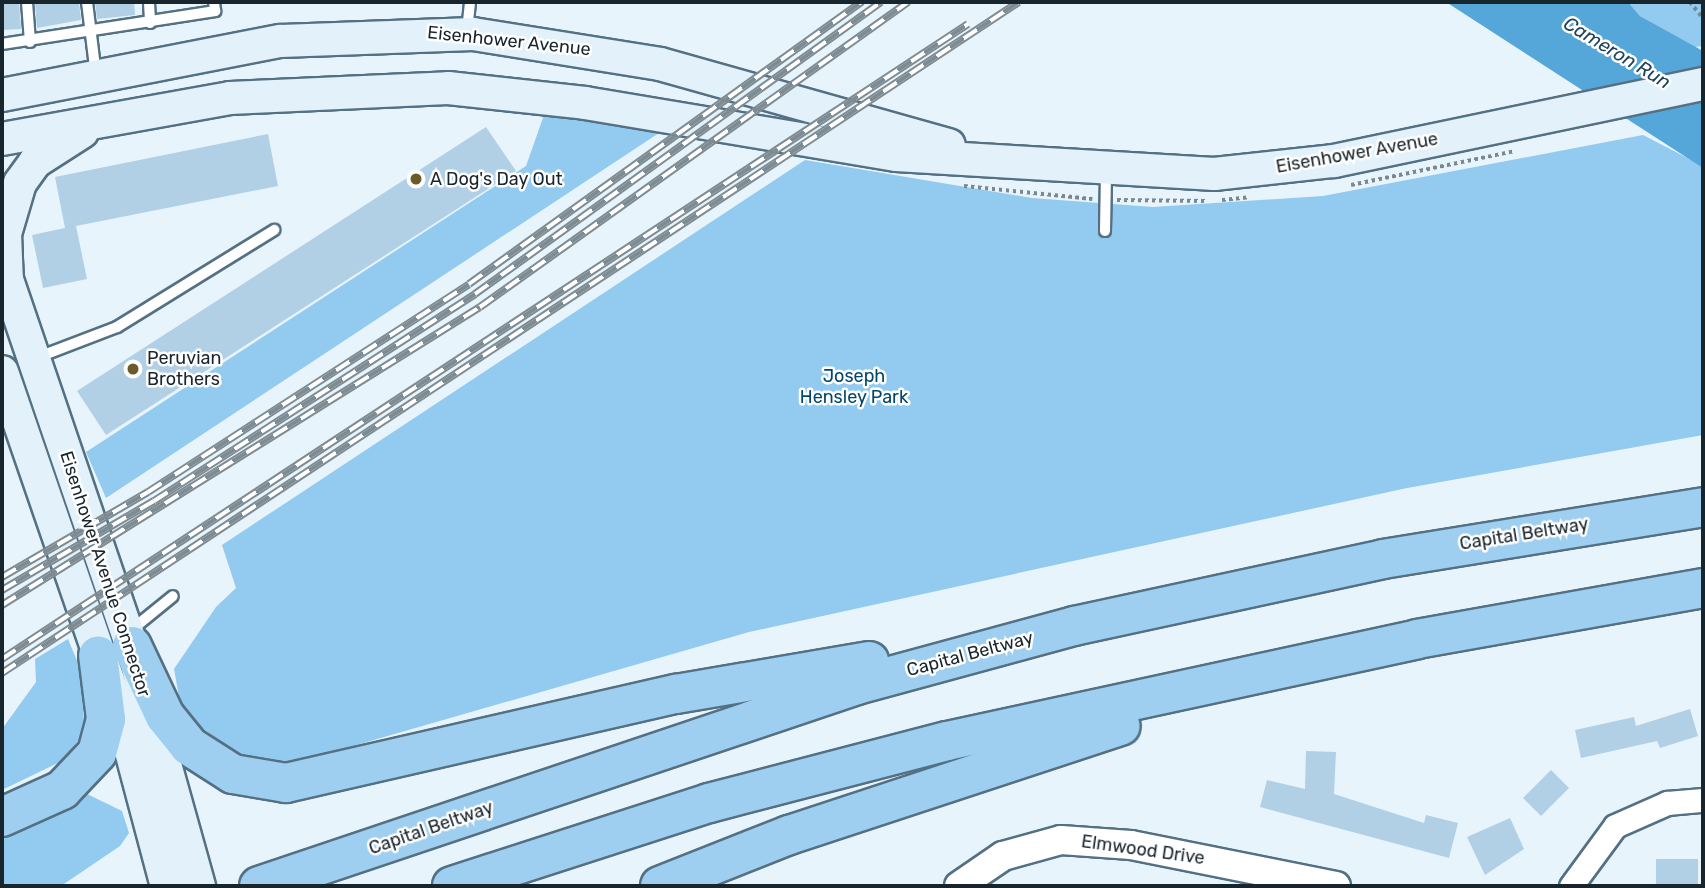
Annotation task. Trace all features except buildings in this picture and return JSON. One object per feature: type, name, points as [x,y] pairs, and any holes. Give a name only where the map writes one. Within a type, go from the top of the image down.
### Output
[{"type":"highway","name":"Capital Beltway","points":[[260,886],[857,685],[1074,626],[1383,559],[1703,507]]},
{"type":"highway","points":[[452,886],[779,784],[1353,652],[1703,587]]},
{"type":"highway","points":[[119,644],[165,716],[188,746],[233,774],[286,783],[676,694],[1074,626]]},
{"type":"highway","points":[[2,817],[62,790],[97,753],[119,644]]},
{"type":"highway","points":[[660,886],[895,799],[1353,652]]},
{"type":"main road","name":"Eisenhower Avenue","points":[[2,95],[292,39],[467,34],[660,64],[1007,163]]},
{"type":"main road","name":"Eisenhower Avenue","points":[[2,139],[120,116],[289,92],[448,88],[585,103],[896,155],[1106,172],[1282,168],[1703,83]]},
{"type":"main road","name":"Eisenhower Avenue Connector","points":[[120,116],[55,146],[20,183],[5,234],[5,274],[34,359],[119,644],[199,886]]},
{"type":"main road","name":"Eisenhower Avenue Connector","points":[[2,372],[119,644],[167,886]]},
{"type":"street","points":[[1571,886],[1615,826],[1667,803],[1703,800]]},
{"type":"street","name":"Elmwood Drive","points":[[959,886],[1003,856],[1061,840],[1131,845],[1336,886]]},
{"type":"lane","points":[[27,2],[30,42]]},
{"type":"lane","points":[[87,2],[96,75]]},
{"type":"lane","points":[[149,2],[150,23]]},
{"type":"lane","points":[[2,44],[89,34],[215,11],[214,2]]},
{"type":"lane","points":[[467,34],[470,2]]},
{"type":"lane","points":[[1105,231],[1106,172]]},
{"type":"lane","points":[[34,359],[117,327],[274,230]]},
{"type":"lane","points":[[119,644],[173,596]]},
{"type":"path","points":[[1690,2],[1703,18]]},
{"type":"green space","points":[[1628,2],[1703,2],[1703,46],[1695,47],[1640,16]]},
{"type":"green space","points":[[544,115],[662,131],[106,498],[86,452],[526,166]]},
{"type":"green space","name":"Joseph Hensley Park","points":[[1643,135],[1703,166],[1703,435],[1407,488],[749,632],[294,763],[258,761],[230,749],[182,713],[174,669],[216,607],[236,588],[222,545],[805,160],[1032,198],[1153,207],[1323,196]]},
{"type":"green space","points":[[68,639],[80,668],[85,732],[62,761],[2,790],[2,729],[36,682],[35,659]]},
{"type":"green space","points":[[85,793],[122,811],[129,833],[120,846],[61,886],[2,886],[2,837]]},
{"type":"water","name":"Cameron Run","points":[[1446,2],[1628,2],[1640,16],[1703,51],[1703,168]]},
{"type":"railway","points":[[2,577],[148,492],[469,284],[862,2]]},
{"type":"railway","points":[[2,590],[154,501],[475,294],[881,2]]},
{"type":"railway","points":[[2,605],[480,307],[908,2]]},
{"type":"railway","points":[[2,673],[1019,2]]},
{"type":"railway","points":[[2,659],[968,24]]},
{"type":"place","name":"A Dog's Day Out","points":[[416,179]]},
{"type":"place","name":"Peruvian Brothers","points":[[133,369]]}]
